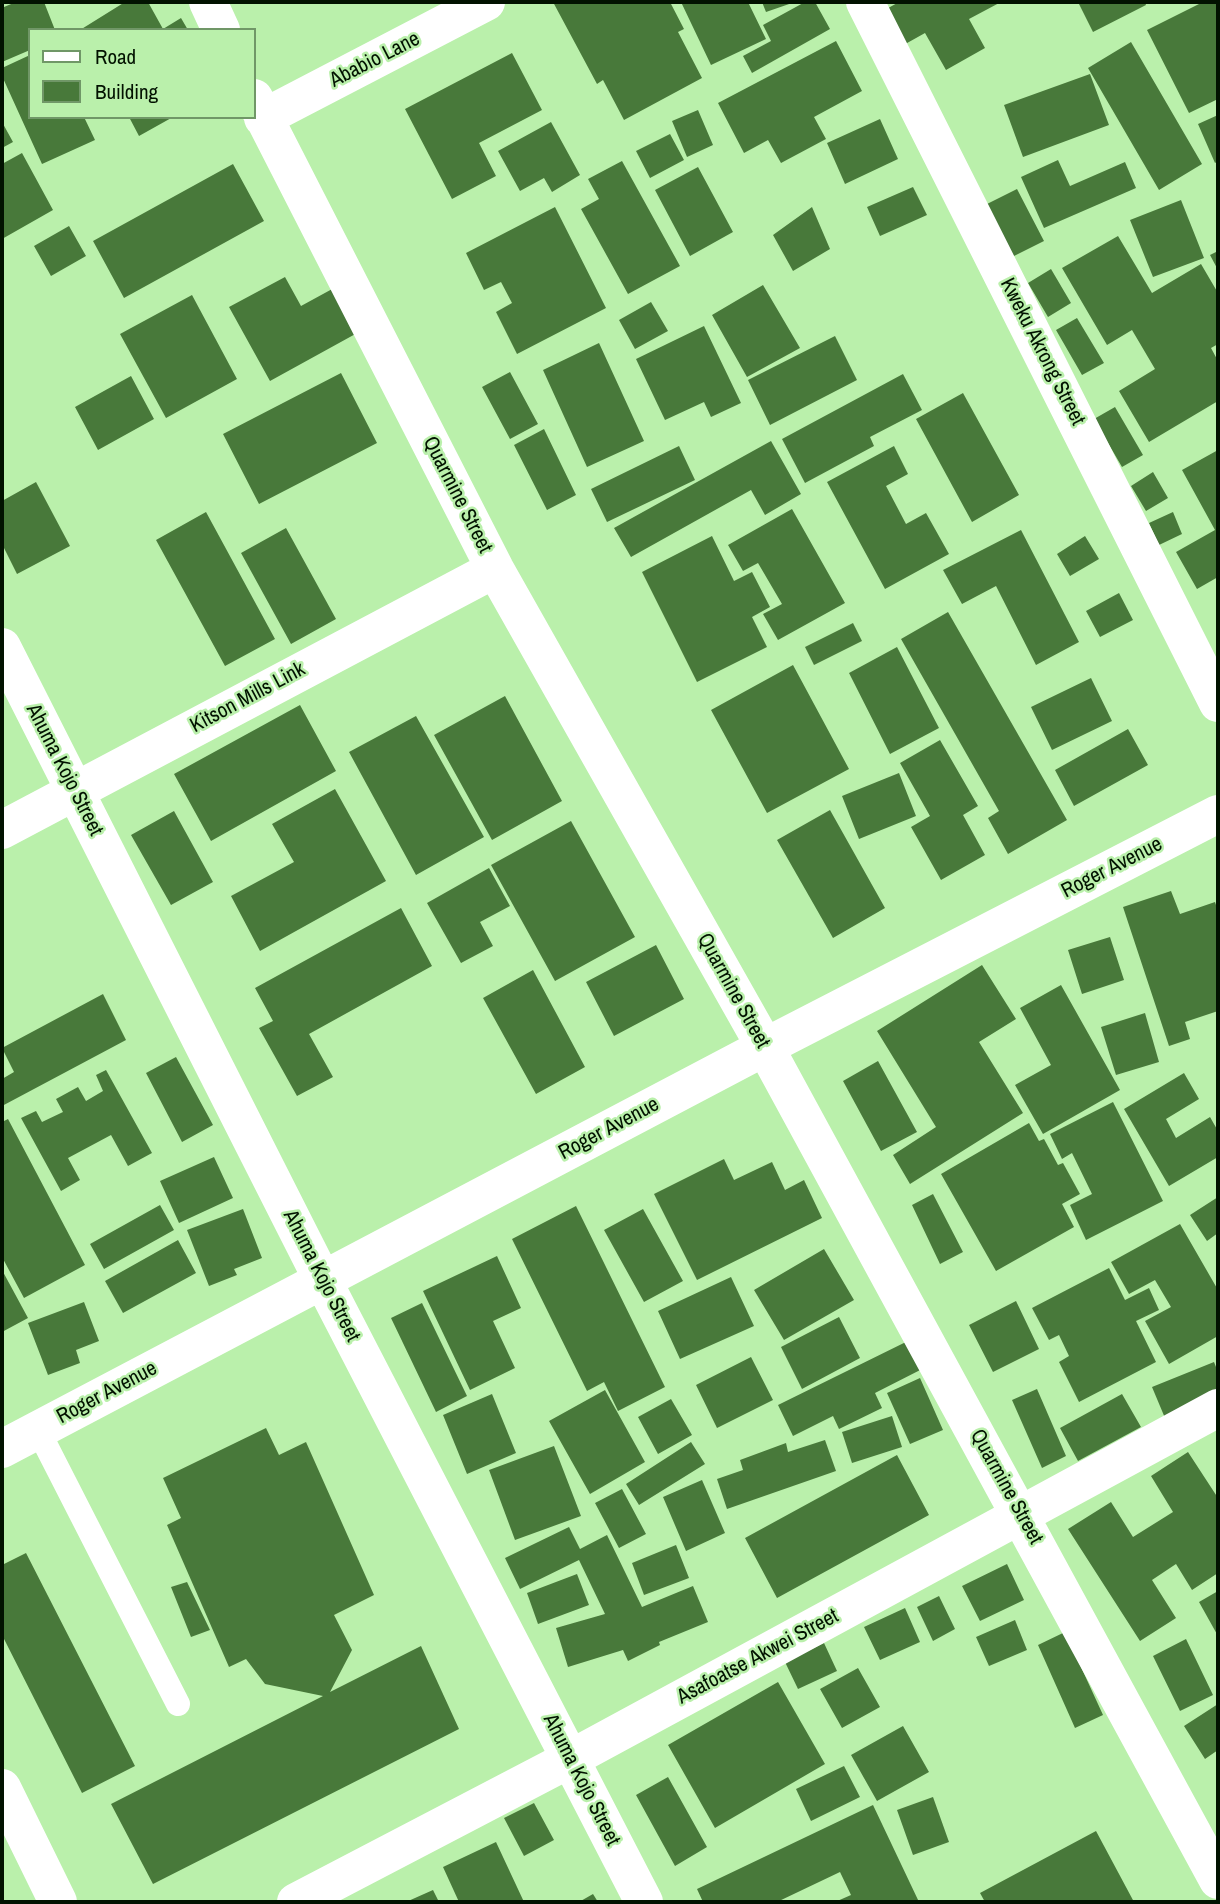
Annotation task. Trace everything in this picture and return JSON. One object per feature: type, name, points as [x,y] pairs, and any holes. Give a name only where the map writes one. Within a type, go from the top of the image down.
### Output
[{"type":"street","points":[[208,2],[220,28]]},
{"type":"street","name":"Ababio Lane","points":[[258,108],[486,2]]},
{"type":"street","name":"Kweku Akrong Street","points":[[865,2],[1218,703]]},
{"type":"street","name":"Quarmine Street","points":[[258,108],[495,569],[765,1047],[1218,1880]]},
{"type":"street","name":"Kitson Mills Link","points":[[2,830],[74,789],[495,569]]},
{"type":"street","name":"Ahuma Kojo Street","points":[[2,647],[322,1279],[644,1902]]},
{"type":"street","name":"Roger Avenue","points":[[2,1449],[765,1047],[1218,814]]},
{"type":"street","name":"Asafoatse Akwei Street","points":[[296,1902],[570,1759],[1218,1408]]},
{"type":"street","points":[[2,1788],[58,1902]]},
{"type":"lane","points":[[38,1430],[178,1704]]},
{"type":"building","points":[[2,2],[4,7],[16,2],[44,2],[54,28],[28,28],[28,51],[2,62]]},
{"type":"building","points":[[125,2],[148,2],[162,28],[83,28]]},
{"type":"building","points":[[553,2],[670,2],[684,29],[678,32],[702,78],[624,120],[603,80],[597,84]]},
{"type":"building","points":[[681,2],[748,2],[766,39],[711,65]]},
{"type":"building","points":[[762,2],[795,2],[766,12]]},
{"type":"building","points":[[805,2],[815,2],[830,29],[752,73],[743,56],[771,41],[763,25]]},
{"type":"building","points":[[899,2],[1001,2],[969,19],[985,48],[946,70],[925,33],[900,47],[881,12]]},
{"type":"building","points":[[1078,2],[1145,2],[1146,5],[1093,32]]},
{"type":"building","points":[[1203,2],[1218,2],[1218,99],[1189,113],[1147,30]]},
{"type":"building","points":[[181,18],[187,28],[165,28]]},
{"type":"building","points":[[836,41],[862,91],[814,117],[826,139],[781,163],[768,140],[744,153],[718,103]]},
{"type":"building","points":[[1131,42],[1202,164],[1159,190],[1088,68]]},
{"type":"building","points":[[512,53],[542,110],[479,143],[496,176],[452,199],[405,109]]},
{"type":"building","points":[[28,56],[28,119],[85,119],[95,140],[42,164],[2,76],[2,68]]},
{"type":"building","points":[[1090,74],[1109,125],[1023,157],[1004,105]]},
{"type":"building","points":[[698,110],[713,145],[687,157],[672,121]]},
{"type":"building","points":[[1218,115],[1218,161],[1215,163],[1198,124]]},
{"type":"building","points":[[130,119],[169,119],[139,136]]},
{"type":"building","points":[[880,119],[898,159],[845,184],[827,143]]},
{"type":"building","points":[[2,122],[13,142],[2,148]]},
{"type":"building","points":[[551,122],[580,175],[552,192],[544,178],[520,191],[498,151]]},
{"type":"building","points":[[670,134],[684,160],[650,178],[636,151]]},
{"type":"building","points":[[22,153],[53,210],[2,239],[2,164]]},
{"type":"building","points":[[1058,160],[1070,186],[1125,162],[1136,188],[1044,228],[1021,177]]},
{"type":"building","points":[[622,161],[680,266],[628,294],[581,209],[599,199],[588,179]]},
{"type":"building","points":[[233,164],[264,221],[124,298],[93,241]]},
{"type":"building","points":[[698,167],[733,232],[690,256],[655,190]]},
{"type":"building","points":[[913,187],[927,215],[880,236],[867,207]]},
{"type":"building","points":[[1017,189],[1044,241],[1010,258],[983,206]]},
{"type":"building","points":[[1181,200],[1204,258],[1153,277],[1130,220]]},
{"type":"building","points":[[555,207],[606,308],[517,354],[496,312],[512,303],[501,282],[484,290],[466,253]]},
{"type":"building","points":[[812,207],[830,249],[793,271],[773,235]]},
{"type":"building","points":[[69,226],[86,256],[51,276],[34,246]]},
{"type":"building","points":[[1118,236],[1152,293],[1201,264],[1218,293],[1218,344],[1211,348],[1218,361],[1218,401],[1149,442],[1119,391],[1155,369],[1132,330],[1107,345],[1062,268]]},
{"type":"building","points":[[1218,251],[1218,270],[1210,255]]},
{"type":"building","points":[[1051,269],[1071,303],[1048,317],[1028,283]]},
{"type":"building","points":[[285,277],[301,306],[334,288],[359,332],[270,381],[229,307]]},
{"type":"building","points":[[763,285],[800,348],[747,377],[712,315]]},
{"type":"building","points":[[192,295],[237,379],[166,418],[120,334]]},
{"type":"building","points":[[651,302],[668,331],[635,349],[619,320]]},
{"type":"building","points":[[1077,318],[1104,363],[1082,375],[1056,330]]},
{"type":"building","points":[[704,326],[741,403],[711,417],[704,402],[665,420],[636,359]]},
{"type":"building","points":[[835,336],[857,380],[770,425],[748,380]]},
{"type":"building","points":[[599,343],[644,441],[587,467],[543,370]]},
{"type":"building","points":[[510,372],[538,424],[510,439],[482,387]]},
{"type":"building","points":[[341,373],[377,443],[259,504],[223,434]]},
{"type":"building","points":[[903,374],[922,410],[870,437],[874,446],[805,483],[782,439]]},
{"type":"building","points":[[131,376],[154,419],[98,450],[75,407]]},
{"type":"building","points":[[963,393],[1019,495],[972,522],[916,419]]},
{"type":"building","points":[[1115,407],[1143,455],[1122,467],[1094,419]]},
{"type":"building","points":[[544,429],[576,495],[547,510],[514,445]]},
{"type":"building","points":[[771,441],[801,494],[765,515],[751,490],[631,557],[614,528]]},
{"type":"building","points":[[679,446],[695,480],[607,522],[591,489]]},
{"type":"building","points":[[894,446],[908,474],[886,486],[906,524],[926,513],[949,554],[885,589],[827,482]]},
{"type":"building","points":[[1218,450],[1218,577],[1197,589],[1176,552],[1215,530],[1182,470]]},
{"type":"building","points":[[1153,472],[1168,498],[1146,511],[1131,486]]},
{"type":"building","points":[[36,482],[70,546],[17,574],[2,544],[2,501]]},
{"type":"building","points":[[792,509],[845,603],[778,640],[763,614],[782,604],[758,563],[743,571],[728,545]]},
{"type":"building","points":[[206,512],[275,639],[225,666],[156,540]]},
{"type":"building","points":[[1173,512],[1182,534],[1159,545],[1149,523]]},
{"type":"building","points":[[286,528],[336,619],[291,644],[241,553]]},
{"type":"building","points":[[1021,530],[1079,642],[1036,665],[996,586],[962,604],[943,570]]},
{"type":"building","points":[[712,536],[734,581],[752,572],[770,607],[752,617],[767,647],[697,682],[642,572]]},
{"type":"building","points":[[1085,536],[1099,559],[1070,576],[1057,554]]},
{"type":"building","points":[[1119,593],[1133,620],[1100,637],[1086,611]]},
{"type":"building","points":[[948,612],[1067,820],[1008,854],[988,818],[999,811],[901,639]]},
{"type":"building","points":[[853,623],[862,641],[814,665],[805,647]]},
{"type":"building","points":[[897,647],[939,728],[890,754],[849,673]]},
{"type":"building","points":[[793,665],[849,769],[767,813],[711,710]]},
{"type":"building","points":[[1091,678],[1112,721],[1052,750],[1031,707]]},
{"type":"building","points":[[505,696],[562,801],[492,840],[434,735]]},
{"type":"building","points":[[300,705],[336,771],[211,841],[174,774]]},
{"type":"building","points":[[416,716],[484,837],[416,875],[349,752]]},
{"type":"building","points":[[1128,729],[1148,765],[1074,806],[1055,770]]},
{"type":"building","points":[[940,740],[978,806],[963,815],[985,855],[941,880],[911,827],[930,816],[900,763]]},
{"type":"building","points":[[899,773],[916,816],[859,839],[842,796]]},
{"type":"building","points":[[335,789],[386,881],[260,951],[231,896],[294,862],[272,824]]},
{"type":"building","points":[[830,810],[885,908],[833,938],[777,840]]},
{"type":"building","points":[[174,811],[213,882],[171,905],[131,835]]},
{"type":"building","points":[[571,821],[635,937],[555,981],[491,865]]},
{"type":"building","points":[[489,868],[510,906],[480,922],[493,946],[461,963],[427,903]]},
{"type":"building","points":[[1171,891],[1180,914],[1215,902],[1218,911],[1218,1011],[1185,1022],[1190,1039],[1169,1046],[1123,907]]},
{"type":"building","points":[[401,908],[432,966],[309,1034],[333,1077],[297,1096],[259,1028],[273,1021],[255,988]]},
{"type":"building","points":[[1110,937],[1124,980],[1082,994],[1068,950]]},
{"type":"building","points":[[656,945],[684,999],[614,1036],[586,982]]},
{"type":"building","points":[[982,965],[1016,1019],[979,1042],[1023,1113],[910,1184],[893,1155],[936,1127],[877,1031]]},
{"type":"building","points":[[533,970],[585,1067],[536,1094],[483,998]]},
{"type":"building","points":[[1061,985],[1120,1090],[1043,1134],[1015,1085],[1051,1065],[1020,1008]]},
{"type":"building","points":[[103,994],[126,1040],[2,1106],[2,1079],[14,1072],[2,1048]]},
{"type":"building","points":[[1145,1013],[1159,1062],[1116,1075],[1101,1027]]},
{"type":"building","points":[[176,1057],[213,1125],[182,1142],[146,1073]]},
{"type":"building","points":[[878,1061],[917,1132],[881,1151],[843,1081]]},
{"type":"building","points":[[106,1070],[152,1153],[128,1166],[111,1135],[68,1158],[80,1180],[61,1191],[21,1118],[36,1111],[42,1122],[63,1112],[56,1099],[78,1087],[86,1101],[103,1091],[96,1075]]},
{"type":"building","points":[[1184,1073],[1199,1099],[1166,1119],[1176,1138],[1210,1117],[1218,1131],[1218,1157],[1169,1186],[1124,1109]]},
{"type":"building","points":[[1113,1102],[1163,1201],[1086,1240],[1070,1205],[1092,1194],[1072,1153],[1062,1159],[1050,1134]]},
{"type":"building","points":[[8,1119],[85,1265],[24,1298],[2,1257],[2,1122]]},
{"type":"building","points":[[1029,1123],[1039,1141],[1044,1139],[1058,1165],[1063,1163],[1080,1194],[1062,1204],[1074,1227],[996,1271],[941,1174]]},
{"type":"building","points":[[214,1157],[233,1198],[179,1223],[160,1181]]},
{"type":"building","points":[[724,1159],[734,1180],[772,1162],[785,1190],[804,1180],[822,1218],[697,1280],[654,1194]]},
{"type":"building","points":[[933,1194],[963,1252],[940,1264],[912,1205]]},
{"type":"building","points":[[1218,1197],[1218,1233],[1207,1241],[1190,1215]]},
{"type":"building","points":[[160,1205],[174,1230],[104,1269],[90,1244]]},
{"type":"building","points":[[576,1206],[665,1387],[618,1411],[604,1382],[587,1391],[512,1239]]},
{"type":"building","points":[[243,1209],[262,1258],[234,1269],[237,1275],[209,1286],[187,1230]]},
{"type":"building","points":[[643,1209],[683,1281],[644,1302],[604,1230]]},
{"type":"building","points":[[1180,1224],[1218,1290],[1218,1336],[1169,1364],[1145,1321],[1171,1307],[1155,1280],[1129,1294],[1111,1262]]},
{"type":"building","points":[[178,1240],[196,1273],[123,1313],[105,1281]]},
{"type":"building","points":[[824,1249],[854,1300],[784,1340],[754,1290]]},
{"type":"building","points":[[497,1256],[521,1308],[493,1321],[515,1368],[470,1390],[423,1291]]},
{"type":"building","points":[[1109,1268],[1125,1300],[1149,1288],[1159,1310],[1136,1321],[1156,1362],[1079,1402],[1059,1362],[1069,1356],[1059,1335],[1049,1340],[1032,1308]]},
{"type":"building","points":[[2,1270],[28,1318],[2,1332]]},
{"type":"building","points":[[731,1277],[754,1326],[680,1359],[658,1311]]},
{"type":"building","points":[[1016,1301],[1039,1349],[993,1372],[969,1325]]},
{"type":"building","points":[[84,1302],[99,1341],[76,1350],[80,1363],[48,1375],[28,1323]]},
{"type":"building","points":[[422,1303],[467,1396],[436,1412],[391,1318]]},
{"type":"building","points":[[839,1317],[860,1358],[802,1389],[781,1347]]},
{"type":"building","points":[[916,1337],[930,1365],[875,1393],[882,1408],[839,1429],[833,1416],[793,1436],[778,1405]]},
{"type":"building","points":[[751,1357],[773,1400],[717,1428],[696,1385]]},
{"type":"building","points":[[1214,1362],[1218,1372],[1218,1396],[1165,1418],[1152,1387]]},
{"type":"building","points":[[920,1378],[943,1430],[910,1444],[887,1393]]},
{"type":"building","points":[[1037,1389],[1066,1456],[1042,1468],[1012,1400]]},
{"type":"building","points":[[605,1390],[645,1462],[590,1494],[549,1421]]},
{"type":"building","points":[[492,1394],[516,1453],[467,1474],[443,1415]]},
{"type":"building","points":[[1122,1394],[1141,1427],[1078,1461],[1060,1428]]},
{"type":"building","points":[[671,1399],[692,1435],[658,1454],[638,1417]]},
{"type":"building","points":[[892,1416],[902,1447],[852,1463],[842,1432]]},
{"type":"building","points":[[266,1428],[279,1455],[306,1442],[374,1595],[334,1615],[352,1650],[330,1692],[421,1646],[459,1729],[153,1884],[111,1804],[323,1696],[265,1684],[246,1659],[229,1667],[167,1525],[181,1518],[163,1478]]},
{"type":"building","points":[[825,1440],[836,1471],[727,1509],[717,1479],[743,1470],[740,1460],[786,1443],[788,1452]]},
{"type":"building","points":[[691,1442],[705,1464],[639,1505],[626,1484]]},
{"type":"building","points":[[554,1446],[581,1516],[515,1540],[489,1470]]},
{"type":"building","points":[[1188,1452],[1218,1498],[1218,1573],[1192,1590],[1176,1564],[1152,1580],[1176,1618],[1140,1641],[1068,1529],[1111,1502],[1133,1537],[1173,1512],[1151,1476]]},
{"type":"building","points":[[897,1455],[929,1515],[777,1598],[745,1538]]},
{"type":"building","points":[[702,1480],[725,1533],[686,1551],[663,1497]]},
{"type":"building","points":[[622,1489],[646,1534],[619,1548],[595,1503]]},
{"type":"building","points":[[569,1527],[580,1549],[607,1535],[642,1607],[693,1586],[708,1622],[659,1642],[660,1645],[628,1661],[623,1650],[568,1667],[556,1628],[605,1614],[579,1560],[520,1589],[505,1558]]},
{"type":"building","points":[[676,1545],[689,1578],[644,1595],[632,1563]]},
{"type":"building","points":[[26,1553],[135,1766],[82,1793],[2,1635],[2,1565]]},
{"type":"building","points":[[1007,1564],[1024,1600],[980,1621],[962,1586]]},
{"type":"building","points":[[577,1574],[589,1605],[538,1624],[527,1593]]},
{"type":"building","points":[[187,1582],[210,1630],[191,1637],[171,1587]]},
{"type":"building","points":[[1218,1591],[1218,1636],[1199,1602]]},
{"type":"building","points":[[939,1596],[955,1629],[933,1641],[917,1607]]},
{"type":"building","points":[[905,1608],[920,1642],[880,1660],[864,1627]]},
{"type":"building","points":[[1015,1620],[1027,1650],[989,1666],[976,1637]]},
{"type":"building","points":[[1065,1632],[1103,1715],[1075,1728],[1038,1645]]},
{"type":"building","points":[[1186,1639],[1213,1695],[1180,1711],[1153,1656]]},
{"type":"building","points":[[824,1643],[837,1671],[798,1689],[785,1662]]},
{"type":"building","points":[[858,1668],[880,1707],[842,1728],[820,1689]]},
{"type":"building","points":[[778,1682],[825,1764],[715,1828],[668,1745]]},
{"type":"building","points":[[1218,1704],[1218,1750],[1205,1759],[1184,1726]]},
{"type":"building","points":[[903,1726],[929,1772],[877,1801],[851,1755]]},
{"type":"building","points":[[844,1766],[860,1797],[811,1821],[796,1789]]},
{"type":"building","points":[[668,1777],[707,1847],[675,1866],[636,1795]]},
{"type":"building","points":[[933,1797],[949,1842],[913,1855],[897,1810]]},
{"type":"building","points":[[534,1803],[554,1840],[524,1856],[504,1818]]},
{"type":"building","points":[[873,1805],[919,1902],[835,1902],[851,1895],[840,1872],[777,1902],[703,1902],[697,1889]]},
{"type":"building","points":[[1096,1831],[1134,1902],[985,1902],[980,1893]]},
{"type":"building","points":[[496,1842],[524,1902],[459,1902],[443,1867]]},
{"type":"building","points":[[433,1890],[439,1902],[406,1902]]},
{"type":"building","points":[[593,1894],[598,1902],[579,1902]]}]
